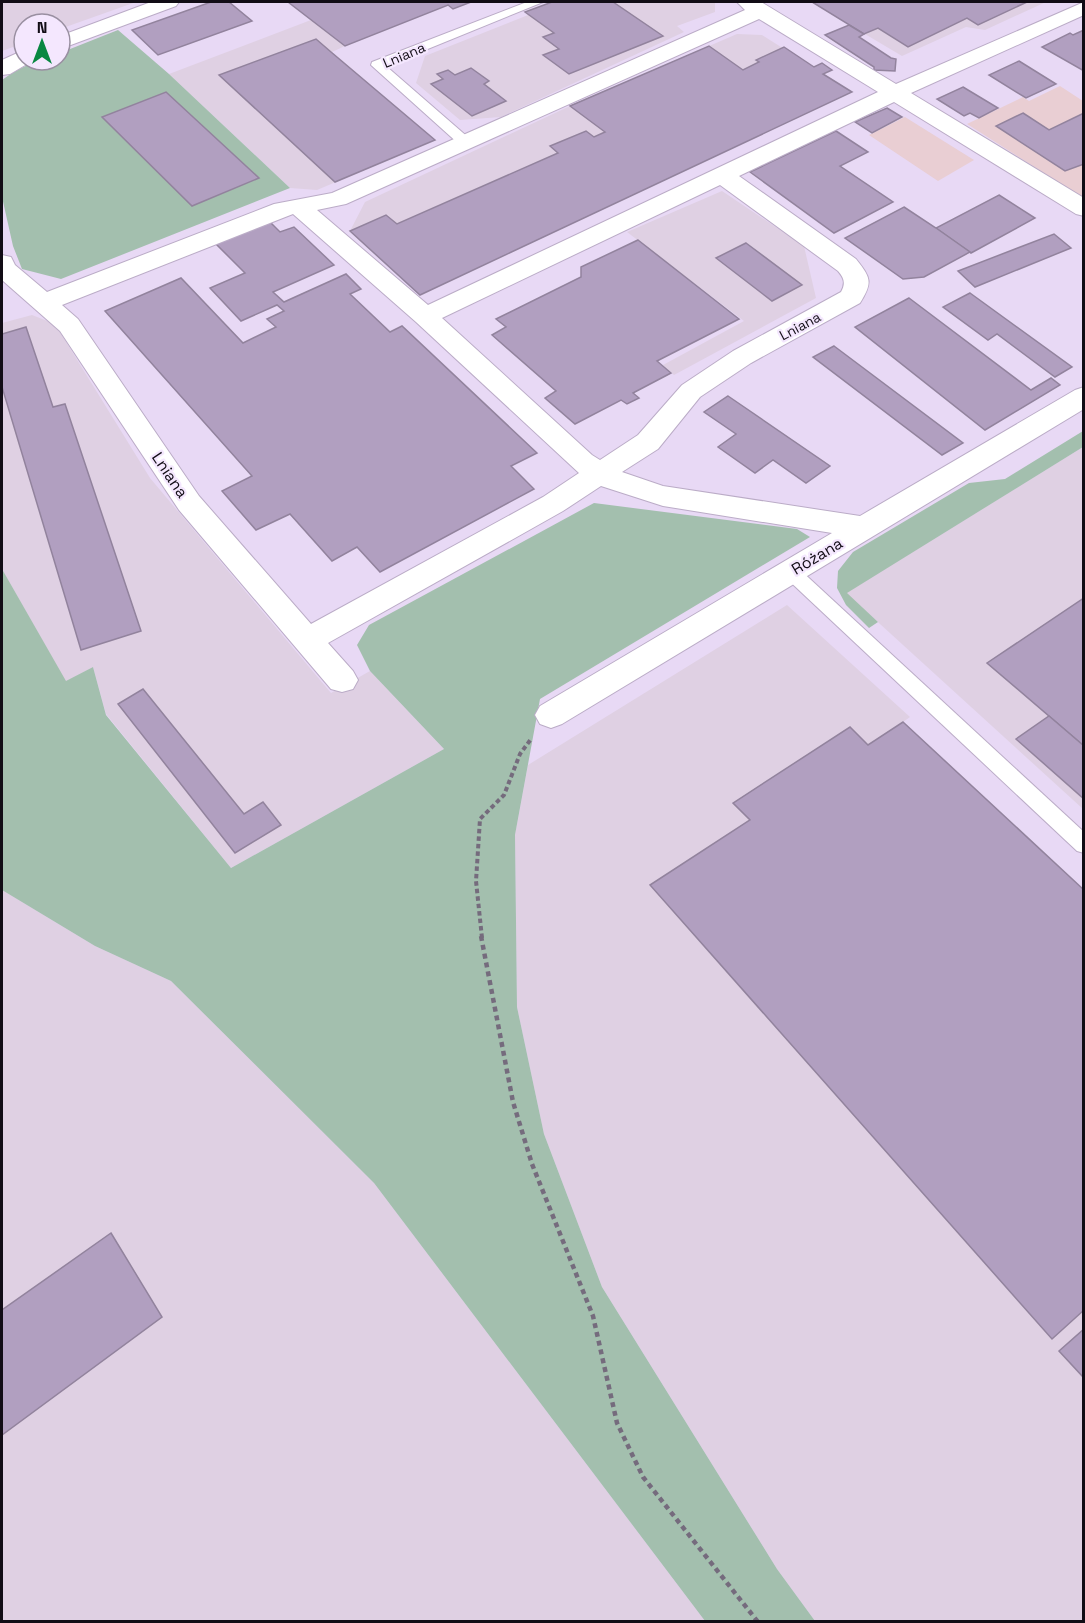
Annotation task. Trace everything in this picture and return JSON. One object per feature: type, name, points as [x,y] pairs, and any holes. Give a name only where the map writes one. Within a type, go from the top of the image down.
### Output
[{"type":"street","points":[[72,38],[169,2]]},
{"type":"street","points":[[43,303],[282,209],[338,199],[754,6],[1083,209]]},
{"type":"street","points":[[425,316],[894,93],[1083,7]]},
{"type":"street","name":"Lniana","points":[[308,640],[553,504],[648,442],[691,391],[742,357],[824,314],[851,297],[857,286],[856,276],[847,265],[722,175]]},
{"type":"street","points":[[298,206],[425,316],[582,462],[618,483],[663,496],[866,528]]},
{"type":"street","name":"Lniana","points":[[2,263],[4,268],[69,325],[189,503],[342,680]]},
{"type":"street","name":"Różana","points":[[551,715],[1083,396]]},
{"type":"lane","name":"Lniana","points":[[465,142],[377,65],[537,2]]},
{"type":"lane","points":[[791,572],[1083,845]]},
{"type":"path","points":[[551,715],[520,754],[504,795],[480,819],[476,881],[483,953],[513,1102],[532,1164],[593,1316],[617,1424],[643,1477],[758,1622]]},
{"type":"shaded area","points":[[2,2],[136,2],[72,25],[72,12],[12,12],[12,47],[2,51]]},
{"type":"shaded area","points":[[561,2],[715,2],[715,12],[677,26],[684,32],[501,117],[460,120],[416,83],[425,56]]},
{"type":"shaded area","points":[[811,2],[1046,2],[985,30],[966,27],[902,56]]},
{"type":"shaded area","points":[[311,20],[345,46],[332,52],[435,140],[317,190],[290,188],[169,74]]},
{"type":"shaded area","points":[[737,34],[762,35],[852,92],[420,295],[350,231],[365,202],[570,106]]},
{"type":"shaded area","points":[[1060,86],[1083,101],[1083,198],[967,124],[1023,97],[1029,101]]},
{"type":"shaded area","points":[[905,117],[974,160],[938,181],[869,135]]},
{"type":"shaded area","points":[[722,191],[804,246],[816,298],[674,375],[663,365],[744,321],[627,232]]},
{"type":"shaded area","points":[[32,315],[55,324],[150,478],[331,693],[370,671],[444,749],[231,868],[106,714],[93,667],[66,682],[2,569],[2,323]]},
{"type":"shaded area","points":[[1083,447],[1083,809],[846,593]]},
{"type":"shaded area","points":[[787,605],[910,717],[903,722],[1083,890],[1083,1621],[815,1621],[777,1569],[602,1287],[544,1134],[517,1007],[515,835],[528,765]]},
{"type":"shaded area","points":[[2,890],[95,946],[171,981],[374,1183],[705,1621],[2,1621]]},
{"type":"green space","points":[[118,30],[169,74],[290,188],[61,279],[22,269],[13,246],[2,197],[2,80],[14,72],[72,72],[72,48]]},
{"type":"green space","points":[[1083,431],[1083,447],[847,593],[878,622],[869,628],[846,605],[837,588],[838,571],[853,552],[969,483],[1005,479]]},
{"type":"green space","points":[[594,503],[797,529],[810,537],[540,699],[515,835],[517,1007],[544,1134],[602,1287],[777,1569],[815,1621],[705,1621],[374,1183],[171,981],[95,946],[2,890],[2,569],[66,681],[93,667],[106,715],[231,868],[444,749],[370,671],[357,645],[369,625]]},
{"type":"building","points":[[211,2],[229,2],[252,21],[158,55],[132,30]]},
{"type":"building","points":[[288,2],[471,2],[453,9],[448,5],[345,46]]},
{"type":"building","points":[[552,2],[613,2],[663,36],[569,74],[543,55],[559,49],[543,37],[554,33],[525,12]]},
{"type":"building","points":[[812,2],[1027,2],[978,25],[967,18],[908,47],[878,28],[864,34]]},
{"type":"building","points":[[849,25],[864,34],[859,37],[896,59],[895,71],[874,70],[874,67],[825,35]]},
{"type":"building","points":[[1084,30],[1084,71],[1042,47],[1070,33],[1073,35]]},
{"type":"building","points":[[316,39],[435,140],[335,182],[219,75]]},
{"type":"building","points":[[709,46],[743,70],[759,62],[756,60],[784,47],[814,67],[822,63],[832,70],[823,74],[852,92],[420,295],[350,231],[386,215],[397,224],[558,153],[550,146],[586,131],[594,137],[605,132],[570,106]]},
{"type":"building","points":[[1019,61],[1056,84],[1026,98],[989,75]]},
{"type":"building","points":[[471,68],[489,81],[484,84],[506,101],[472,116],[431,84],[443,79],[437,74],[448,70],[455,75]]},
{"type":"building","points":[[963,87],[998,108],[979,118],[970,113],[964,116],[937,99]]},
{"type":"building","points":[[166,92],[259,178],[192,206],[102,117]]},
{"type":"building","points":[[887,108],[902,117],[872,133],[855,122]]},
{"type":"building","points":[[1023,113],[1049,130],[1084,113],[1084,164],[1065,171],[996,126]]},
{"type":"building","points":[[836,131],[868,152],[840,166],[893,202],[834,233],[750,172]]},
{"type":"building","points":[[999,195],[1035,218],[971,253],[936,228]]},
{"type":"building","points":[[904,207],[970,252],[924,277],[903,279],[845,238]]},
{"type":"building","points":[[269,221],[280,232],[294,227],[334,265],[273,292],[284,302],[346,274],[361,289],[350,294],[390,332],[402,326],[537,453],[511,466],[534,489],[380,572],[357,547],[332,561],[290,514],[256,530],[222,491],[252,476],[105,311],[181,278],[243,343],[276,327],[267,319],[284,311],[277,305],[241,321],[210,288],[245,273],[216,244]]},
{"type":"building","points":[[1054,234],[1071,248],[975,287],[958,271]]},
{"type":"building","points":[[638,240],[739,319],[657,361],[671,373],[633,393],[639,398],[627,404],[621,400],[575,424],[545,398],[556,391],[492,335],[506,327],[496,319],[581,277],[581,267]]},
{"type":"building","points":[[746,243],[802,285],[772,301],[716,258]]},
{"type":"building","points":[[970,293],[1072,367],[1055,377],[997,334],[988,340],[943,307]]},
{"type":"building","points":[[909,298],[1031,390],[1051,378],[1060,385],[985,430],[855,327]]},
{"type":"building","points":[[26,327],[53,407],[65,404],[141,631],[81,650],[2,387],[2,334]]},
{"type":"building","points":[[834,346],[963,443],[942,455],[813,357]]},
{"type":"building","points":[[728,396],[830,466],[806,483],[773,460],[755,473],[718,447],[736,434],[704,412]]},
{"type":"building","points":[[1084,598],[1084,746],[987,663]]},
{"type":"building","points":[[143,689],[244,814],[263,802],[281,825],[235,853],[118,704]]},
{"type":"building","points":[[1049,716],[1084,746],[1084,799],[1016,739]]},
{"type":"building","points":[[903,722],[1084,890],[1084,1310],[1052,1339],[650,885],[750,820],[733,803],[850,727],[868,745]]},
{"type":"building","points":[[111,1233],[162,1317],[2,1435],[2,1310]]},
{"type":"building","points":[[1084,1329],[1084,1378],[1059,1351]]}]
